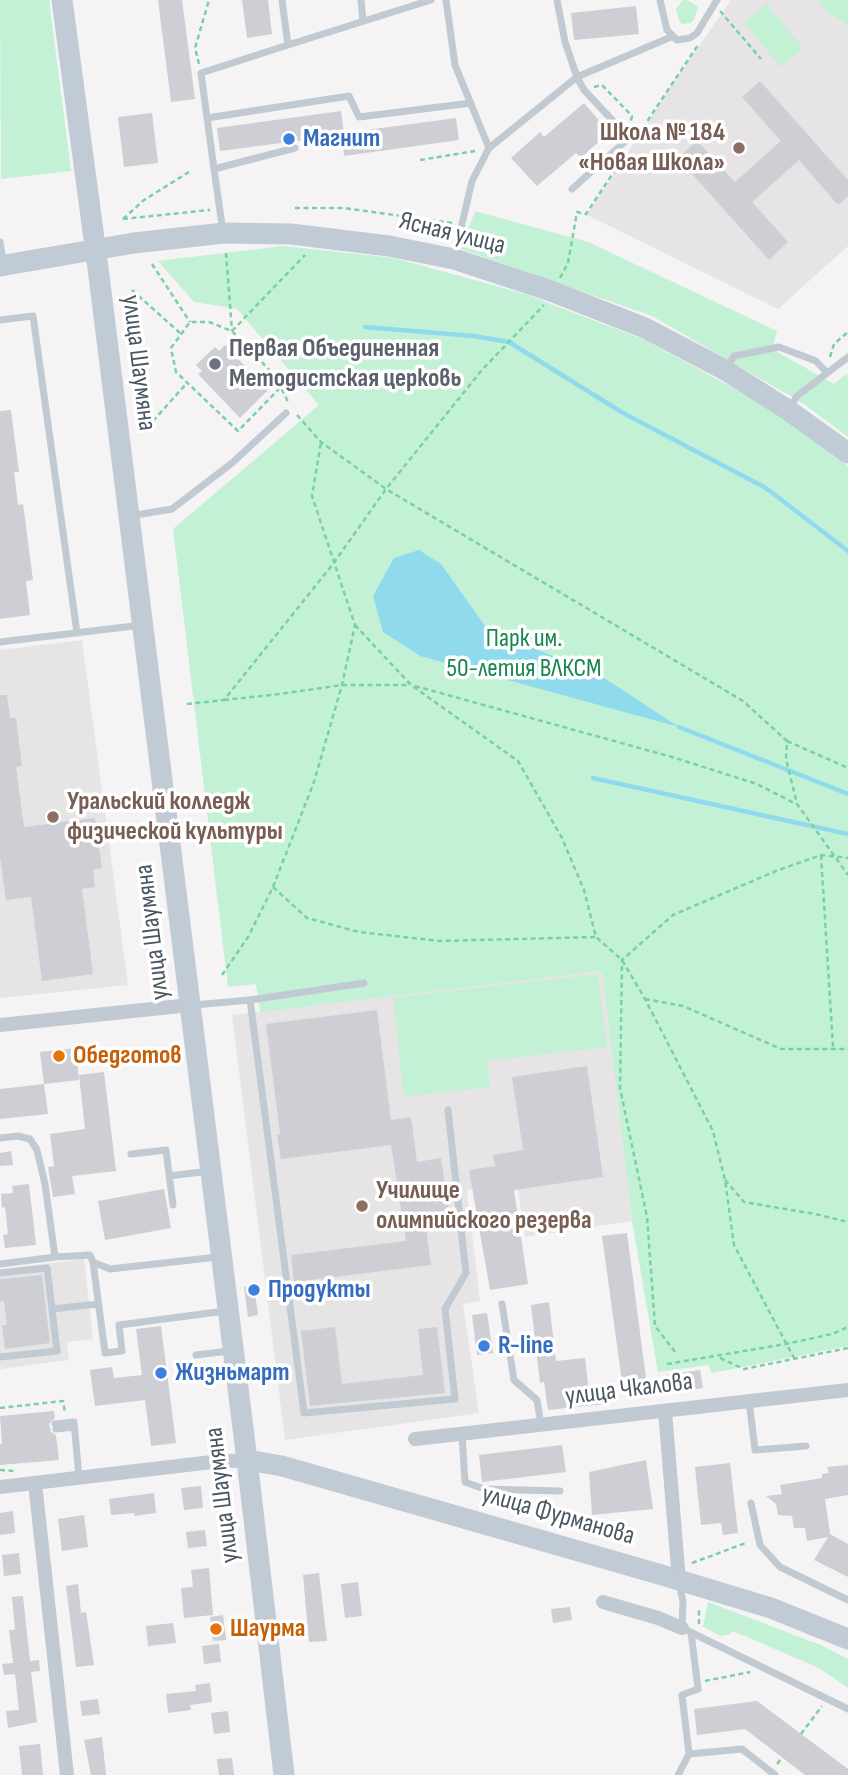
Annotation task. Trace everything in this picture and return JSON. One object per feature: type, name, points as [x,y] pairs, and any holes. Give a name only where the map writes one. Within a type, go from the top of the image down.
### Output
[{"type":"street","name":"улица Шаумяна","points":[[62,0],[229,1311],[284,1775]]},
{"type":"street","name":"Ясная улица","points":[[2,266],[134,243],[225,243],[291,234],[389,246],[454,259],[553,292],[645,328],[725,370],[848,453]]},
{"type":"street","points":[[0,1025],[190,1005]]},
{"type":"street","name":"улица Чкалова","points":[[415,1439],[848,1390]]},
{"type":"street","points":[[665,1411],[678,1581]]},
{"type":"street","points":[[0,1487],[247,1460]]},
{"type":"street","name":"улица Фурманова","points":[[247,1460],[282,1466],[771,1608],[848,1639]]},
{"type":"street","points":[[35,1483],[67,1775]]},
{"type":"street","points":[[603,1602],[658,1618],[686,1630]]},
{"type":"lane","points":[[282,0],[288,45]]},
{"type":"lane","points":[[360,0],[363,21]]},
{"type":"lane","points":[[225,243],[201,73],[431,0]]},
{"type":"lane","points":[[446,0],[455,65],[489,148]]},
{"type":"lane","points":[[558,0],[565,42],[584,90],[633,137],[572,189]]},
{"type":"lane","points":[[660,0],[667,30],[671,37],[677,40],[690,38],[697,33],[715,3]]},
{"type":"lane","points":[[454,259],[472,181],[489,148],[577,77],[671,37]]},
{"type":"lane","points":[[207,118],[349,96],[359,117],[471,103]]},
{"type":"lane","points":[[214,169],[295,148]]},
{"type":"lane","points":[[0,242],[2,266]]},
{"type":"lane","points":[[0,320],[33,316],[77,633]]},
{"type":"lane","points":[[725,370],[734,356],[779,347],[816,361],[827,373]]},
{"type":"lane","points":[[788,410],[797,396],[848,357]]},
{"type":"lane","points":[[128,516],[172,509],[232,463],[286,413]]},
{"type":"lane","points":[[0,642],[143,625]]},
{"type":"lane","points":[[190,1005],[250,1000],[364,983]]},
{"type":"lane","points":[[250,1000],[304,1413],[455,1399],[444,1309],[466,1273],[448,1110]]},
{"type":"lane","points":[[0,1138],[18,1136],[30,1139],[37,1150],[45,1184],[55,1256]]},
{"type":"lane","points":[[131,1154],[166,1150],[173,1205]]},
{"type":"lane","points":[[169,1176],[211,1171]]},
{"type":"lane","points":[[0,1264],[55,1256],[90,1255],[105,1353],[122,1351],[119,1325],[229,1311]]},
{"type":"lane","points":[[93,1262],[110,1269],[169,1266],[222,1256]]},
{"type":"lane","points":[[0,1273],[47,1268],[57,1351],[0,1357]]},
{"type":"lane","points":[[52,1309],[98,1304]]},
{"type":"lane","points":[[502,1304],[514,1380],[537,1400],[541,1425]]},
{"type":"lane","points":[[195,1355],[233,1350]]},
{"type":"lane","points":[[749,1401],[755,1450],[806,1446]]},
{"type":"lane","points":[[55,1427],[74,1427],[79,1478]]},
{"type":"lane","points":[[462,1434],[465,1482],[484,1489],[559,1490]]},
{"type":"lane","points":[[751,1503],[760,1545],[780,1567],[848,1600]]},
{"type":"lane","points":[[678,1581],[698,1689],[682,1695],[689,1754],[678,1775]]},
{"type":"lane","points":[[686,1630],[848,1709]]},
{"type":"lane","points":[[689,1754],[742,1749],[775,1775]]},
{"type":"path","points":[[201,73],[195,48],[209,0]]},
{"type":"path","points":[[715,3],[761,59]]},
{"type":"path","points":[[720,12],[724,6]]},
{"type":"path","points":[[633,137],[705,35]]},
{"type":"path","points":[[584,90],[602,85],[632,116],[633,137]]},
{"type":"path","points":[[420,160],[489,148]]},
{"type":"path","points":[[224,700],[333,564],[386,489],[481,371],[542,308],[568,263],[577,212],[586,214],[622,159]]},
{"type":"path","points":[[189,172],[144,200],[123,219],[220,209]]},
{"type":"path","points":[[295,208],[344,208],[463,225]]},
{"type":"path","points":[[225,243],[232,331]]},
{"type":"path","points":[[232,331],[305,255]]},
{"type":"path","points":[[152,264],[190,322]]},
{"type":"path","points":[[132,290],[180,333]]},
{"type":"path","points":[[190,322],[209,323],[232,331],[276,377],[292,409],[320,442],[386,489],[743,701],[787,741],[848,768]]},
{"type":"path","points":[[190,322],[171,348],[176,372],[237,431],[280,388]]},
{"type":"path","points":[[153,421],[187,383]]},
{"type":"path","points":[[320,442],[312,496],[355,625],[411,685],[518,761],[562,838],[584,890],[596,937],[622,960],[713,1131],[725,1180],[734,1245],[795,1360]]},
{"type":"path","points":[[222,975],[248,937],[273,887],[314,782],[342,685],[355,625]]},
{"type":"path","points":[[187,704],[342,685],[411,685],[696,765],[757,784],[797,804]]},
{"type":"path","points":[[787,741],[786,759],[797,804],[848,875]]},
{"type":"path","points":[[821,855],[834,1048]]},
{"type":"path","points":[[675,1352],[655,1326],[647,1217],[620,1088],[622,960],[673,915],[821,855],[848,858]]},
{"type":"path","points":[[273,887],[307,918],[359,932],[440,941],[596,937]]},
{"type":"path","points":[[645,999],[683,1006],[781,1049],[848,1049]]},
{"type":"path","points":[[725,1180],[744,1202],[848,1222]]},
{"type":"path","points":[[667,1364],[786,1344],[832,1334],[848,1327]]},
{"type":"path","points":[[718,1357],[744,1369],[848,1348]]},
{"type":"path","points":[[692,1563],[743,1544],[760,1545]]},
{"type":"path","points":[[697,1682],[757,1670]]},
{"type":"path","points":[[801,1734],[824,1705]]},
{"type":"shaded area","name":"Школа № 184 «Новая Школа»","points":[[731,0],[848,0],[848,246],[778,309],[587,215]]},
{"type":"shaded area","name":"Уральский колледж физической культуры","points":[[82,640],[128,985],[0,998],[0,650]]},
{"type":"shaded area","name":"Училище олимпийского резерва","points":[[602,971],[632,1221],[525,1237],[517,1183],[467,1190],[480,1301],[463,1304],[479,1413],[285,1440],[232,1015]]},
{"type":"shaded area","points":[[84,1259],[93,1339],[67,1342],[69,1360],[0,1369],[0,1269]]},
{"type":"green space","points":[[0,0],[49,0],[71,171],[1,179]]},
{"type":"green space","points":[[683,0],[698,7],[694,20],[690,23],[682,24],[679,20],[676,9]]},
{"type":"green space","points":[[819,0],[848,0],[848,25],[821,7]]},
{"type":"green space","points":[[766,4],[803,48],[781,67],[744,23]]},
{"type":"green space","points":[[475,211],[588,242],[777,331],[772,349],[834,384],[846,374],[848,437],[804,404],[652,316],[461,249]]},
{"type":"green space","name":"Парк им. 50-летия ВЛКСМ","points":[[283,246],[394,258],[525,294],[645,340],[770,408],[848,466],[848,1346],[712,1373],[708,1365],[658,1372],[632,1221],[602,971],[260,1012],[256,984],[228,987],[173,529],[319,405],[237,309],[194,302],[158,261]]},
{"type":"green space","points":[[598,974],[607,1047],[487,1061],[490,1087],[404,1097],[393,998]]},
{"type":"green space","points":[[708,1602],[823,1646],[848,1659],[848,1688],[819,1668],[733,1631],[721,1636],[703,1627]]},
{"type":"water","points":[[419,550],[441,564],[488,630],[598,674],[679,727],[420,656],[383,632],[373,596],[394,558]]},
{"type":"building","points":[[158,0],[182,0],[195,99],[171,102]]},
{"type":"building","points":[[242,0],[268,0],[272,34],[247,38]]},
{"type":"building","points":[[636,6],[639,34],[574,40],[571,13]]},
{"type":"building","points":[[760,81],[848,180],[848,196],[838,205],[799,160],[752,202],[788,242],[769,260],[678,158],[697,141],[735,182],[781,141],[742,97]]},
{"type":"building","points":[[584,103],[609,132],[581,158],[576,153],[537,186],[511,158],[540,132],[544,137]]},
{"type":"building","points":[[341,111],[344,133],[456,118],[459,140],[344,156],[342,135],[220,151],[217,128]]},
{"type":"building","points":[[152,113],[158,163],[124,167],[118,117]]},
{"type":"building","points":[[225,345],[268,390],[240,418],[198,374],[202,371],[196,365],[215,347],[219,351]]},
{"type":"building","points":[[11,410],[19,472],[14,472],[18,505],[23,504],[33,580],[26,581],[30,615],[0,619],[0,411]]},
{"type":"building","points":[[0,695],[7,695],[10,718],[16,718],[22,766],[16,767],[24,827],[95,818],[102,868],[93,870],[95,887],[82,889],[93,974],[42,981],[31,897],[6,900],[0,857]]},
{"type":"building","points":[[377,1010],[391,1120],[411,1117],[417,1162],[441,1158],[451,1224],[426,1228],[431,1265],[294,1282],[291,1255],[406,1241],[391,1145],[281,1159],[266,1024]]},
{"type":"building","points":[[76,1048],[79,1080],[44,1084],[40,1052]]},
{"type":"building","points":[[587,1066],[603,1177],[514,1190],[528,1284],[490,1290],[469,1170],[495,1166],[493,1155],[523,1150],[512,1077]]},
{"type":"building","points":[[104,1072],[116,1171],[72,1176],[75,1194],[53,1197],[48,1167],[54,1166],[50,1134],[85,1129],[79,1075]]},
{"type":"building","points":[[44,1084],[48,1114],[0,1119],[0,1089]]},
{"type":"building","points":[[11,1151],[13,1165],[0,1166],[0,1153]]},
{"type":"building","points":[[29,1184],[36,1245],[5,1248],[3,1235],[8,1234],[1,1194],[13,1193],[12,1186]]},
{"type":"building","points":[[164,1189],[171,1228],[105,1240],[98,1201]]},
{"type":"building","points":[[627,1233],[647,1386],[623,1389],[602,1236]]},
{"type":"building","points":[[42,1275],[50,1343],[5,1349],[2,1325],[7,1325],[4,1301],[0,1302],[0,1279]]},
{"type":"building","points":[[254,1285],[258,1315],[248,1317],[244,1287]]},
{"type":"building","points":[[549,1302],[556,1361],[585,1358],[589,1392],[604,1390],[606,1404],[548,1410],[544,1382],[540,1383],[531,1305]]},
{"type":"building","points":[[487,1313],[493,1353],[477,1355],[472,1315]]},
{"type":"building","points":[[161,1326],[176,1443],[151,1446],[145,1400],[95,1406],[90,1370],[112,1367],[114,1378],[142,1375],[136,1329]]},
{"type":"building","points":[[335,1327],[342,1384],[423,1375],[418,1329],[437,1327],[445,1393],[310,1406],[301,1331]]},
{"type":"building","points":[[700,1370],[703,1388],[669,1393],[666,1375]]},
{"type":"building","points":[[54,1411],[55,1418],[49,1424],[51,1432],[56,1435],[59,1460],[0,1465],[0,1416]]},
{"type":"building","points":[[562,1445],[566,1472],[482,1482],[479,1455]]},
{"type":"building","points":[[646,1460],[653,1509],[592,1515],[589,1472]]},
{"type":"building","points":[[730,1463],[738,1533],[723,1535],[721,1523],[701,1525],[695,1467]]},
{"type":"building","points":[[848,1465],[848,1495],[825,1499],[830,1534],[848,1544],[848,1577],[814,1560],[828,1537],[807,1541],[805,1528],[794,1528],[792,1516],[778,1515],[776,1504],[766,1496],[782,1494],[780,1485],[822,1478],[822,1474],[829,1473],[827,1467]]},
{"type":"building","points":[[201,1486],[203,1508],[184,1510],[181,1488]]},
{"type":"building","points":[[154,1493],[156,1513],[111,1515],[109,1499]]},
{"type":"building","points":[[13,1511],[15,1533],[0,1535],[0,1513]]},
{"type":"building","points":[[84,1515],[88,1547],[62,1551],[58,1519]]},
{"type":"building","points":[[205,1530],[207,1546],[188,1548],[186,1532]]},
{"type":"building","points":[[19,1553],[21,1574],[4,1576],[2,1555]]},
{"type":"building","points":[[209,1568],[213,1615],[184,1618],[181,1588],[193,1587],[191,1570]]},
{"type":"building","points":[[319,1573],[327,1641],[309,1642],[303,1575]]},
{"type":"building","points":[[358,1582],[362,1616],[345,1618],[341,1584]]},
{"type":"building","points":[[78,1584],[81,1613],[86,1612],[94,1665],[76,1667],[66,1586]]},
{"type":"building","points":[[23,1596],[30,1661],[39,1660],[40,1671],[31,1672],[37,1722],[8,1728],[6,1711],[19,1710],[15,1674],[4,1675],[2,1664],[13,1663],[9,1630],[15,1630],[12,1597]]},
{"type":"building","points":[[570,1607],[572,1620],[553,1623],[551,1609]]},
{"type":"building","points":[[223,1615],[226,1640],[213,1641],[210,1617]]},
{"type":"building","points":[[173,1623],[176,1643],[148,1646],[146,1626]]},
{"type":"building","points":[[219,1644],[221,1662],[204,1664],[202,1646]]},
{"type":"building","points":[[210,1683],[212,1702],[190,1705],[191,1710],[168,1713],[166,1694],[196,1691],[195,1685]]},
{"type":"building","points":[[98,1699],[100,1714],[82,1716],[80,1701]]},
{"type":"building","points":[[757,1701],[848,1769],[848,1775],[805,1775],[745,1729],[697,1735],[694,1709]]},
{"type":"building","points":[[228,1711],[230,1732],[214,1734],[211,1713]]},
{"type":"building","points":[[102,1737],[106,1775],[91,1775],[84,1740]]},
{"type":"building","points":[[40,1744],[43,1775],[22,1775],[19,1746]]},
{"type":"building","points":[[232,1758],[234,1775],[219,1775],[217,1759]]},
{"type":"waterway","points":[[365,327],[473,336],[509,342],[623,413],[766,488],[848,551]]},
{"type":"waterway","points":[[679,727],[848,794]]},
{"type":"waterway","points":[[593,778],[848,834]]},
{"type":"place","name":"Магнит","points":[[289,139]]},
{"type":"place","name":"Школа № 184 «Новая Школа»","points":[[739,148]]},
{"type":"place","name":"Первая Объединенная Методистская церковь","points":[[215,364]]},
{"type":"place","name":"Уральский колледж физической культуры","points":[[53,817]]},
{"type":"place","name":"Обедготов","points":[[59,1056]]},
{"type":"place","name":"Училище олимпийского резерва","points":[[362,1206]]},
{"type":"place","name":"Продукты","points":[[254,1290]]},
{"type":"place","name":"R-line","points":[[484,1346]]},
{"type":"place","name":"Жизньмарт","points":[[161,1373]]},
{"type":"place","name":"Шаурма","points":[[216,1629]]}]
